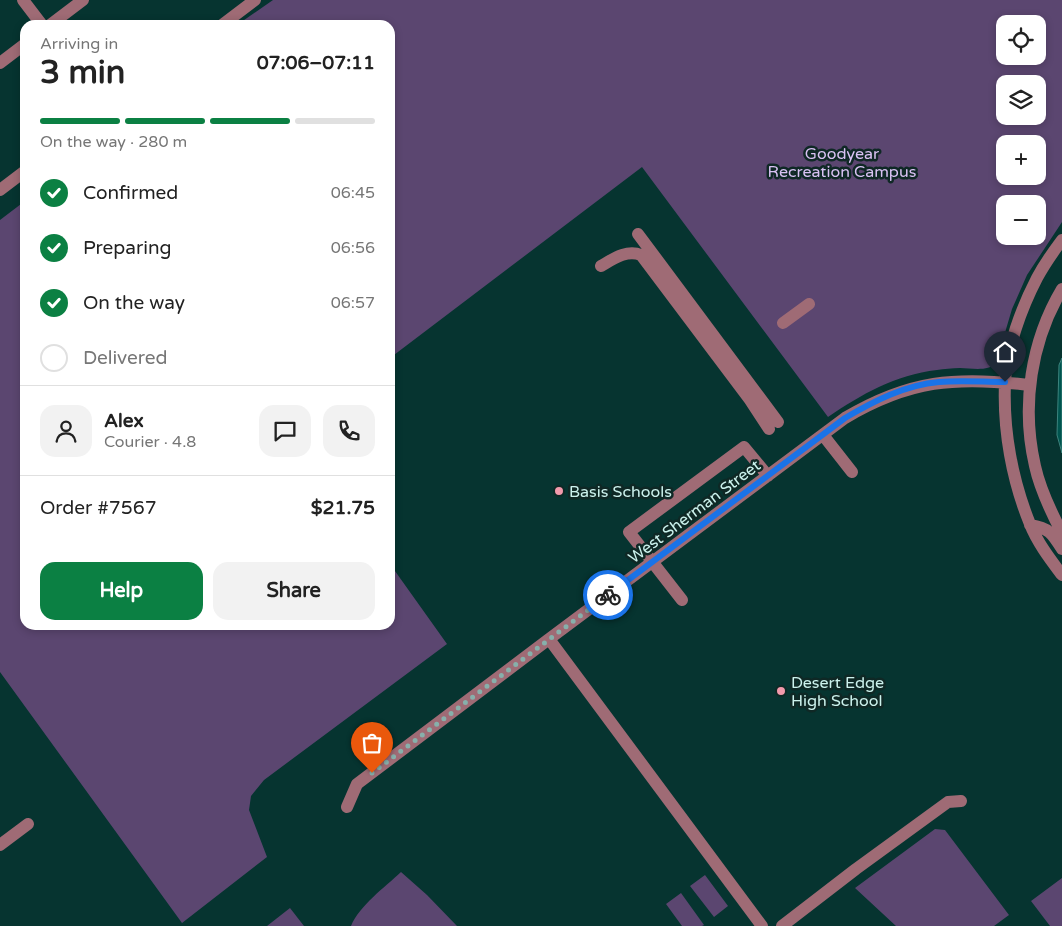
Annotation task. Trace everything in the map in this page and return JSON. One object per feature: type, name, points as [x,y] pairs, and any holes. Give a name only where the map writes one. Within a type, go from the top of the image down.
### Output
[{"type":"street","points":[[23,0],[38,20]]},
{"type":"street","points":[[57,20],[84,0]]},
{"type":"street","points":[[229,20],[255,0]]},
{"type":"street","points":[[0,63],[20,48]]},
{"type":"street","points":[[0,190],[20,175]]},
{"type":"street","points":[[601,266],[626,253],[634,252],[641,255],[750,400],[774,425],[638,234]]},
{"type":"street","points":[[1062,240],[1037,278],[1020,318],[1009,355],[1005,382],[1006,428],[1010,459],[1021,498],[1030,525],[1062,575]]},
{"type":"street","points":[[1062,288],[1048,315],[1033,361],[1029,385],[1030,435],[1034,466],[1045,498],[1062,533]]},
{"type":"street","points":[[783,323],[809,304]]},
{"type":"street","name":"West Sherman Street","points":[[347,807],[357,784],[845,418],[868,405],[917,386],[954,381],[1005,382],[1029,385]]},
{"type":"street","points":[[823,435],[852,472]]},
{"type":"street","points":[[682,600],[629,532],[744,447],[768,476]]},
{"type":"street","points":[[1030,525],[1044,528],[1050,532],[1062,549]]},
{"type":"street","points":[[548,639],[762,926]]},
{"type":"street","points":[[782,926],[948,802],[961,801]]},
{"type":"street","points":[[0,846],[28,824]]},
{"type":"green space","name":"Goodyear Recreation Campus","points":[[273,0],[1062,0],[1062,222],[1027,275],[1012,309],[996,363],[984,369],[948,369],[907,376],[866,393],[828,417],[642,167],[395,354],[395,20],[244,20]]},
{"type":"green space","points":[[20,205],[20,630],[395,630],[395,571],[447,644],[264,780],[251,796],[249,810],[267,857],[182,923],[0,672],[0,220]]},
{"type":"green space","points":[[935,829],[945,830],[1009,915],[994,926],[896,926],[855,888]]},
{"type":"green space","points":[[401,872],[457,926],[351,926],[366,904]]},
{"type":"green space","points":[[705,875],[728,906],[714,917],[690,886]]},
{"type":"green space","points":[[1062,878],[1062,926],[1050,926],[1031,901]]},
{"type":"green space","points":[[681,893],[704,925],[682,926],[666,904]]},
{"type":"green space","points":[[290,908],[304,926],[267,926]]},
{"type":"water","points":[[1062,358],[1062,453],[1057,435],[1059,365]]},
{"type":"way so far","points":[[372,773],[608,595]]},
{"type":"place","name":"Basis Schools","points":[[559,491]]},
{"type":"place","name":"Desert Edge High School","points":[[781,691]]},
{"type":"route","points":[[608,595],[845,418],[868,405],[906,389],[937,382],[1005,382]]}]
